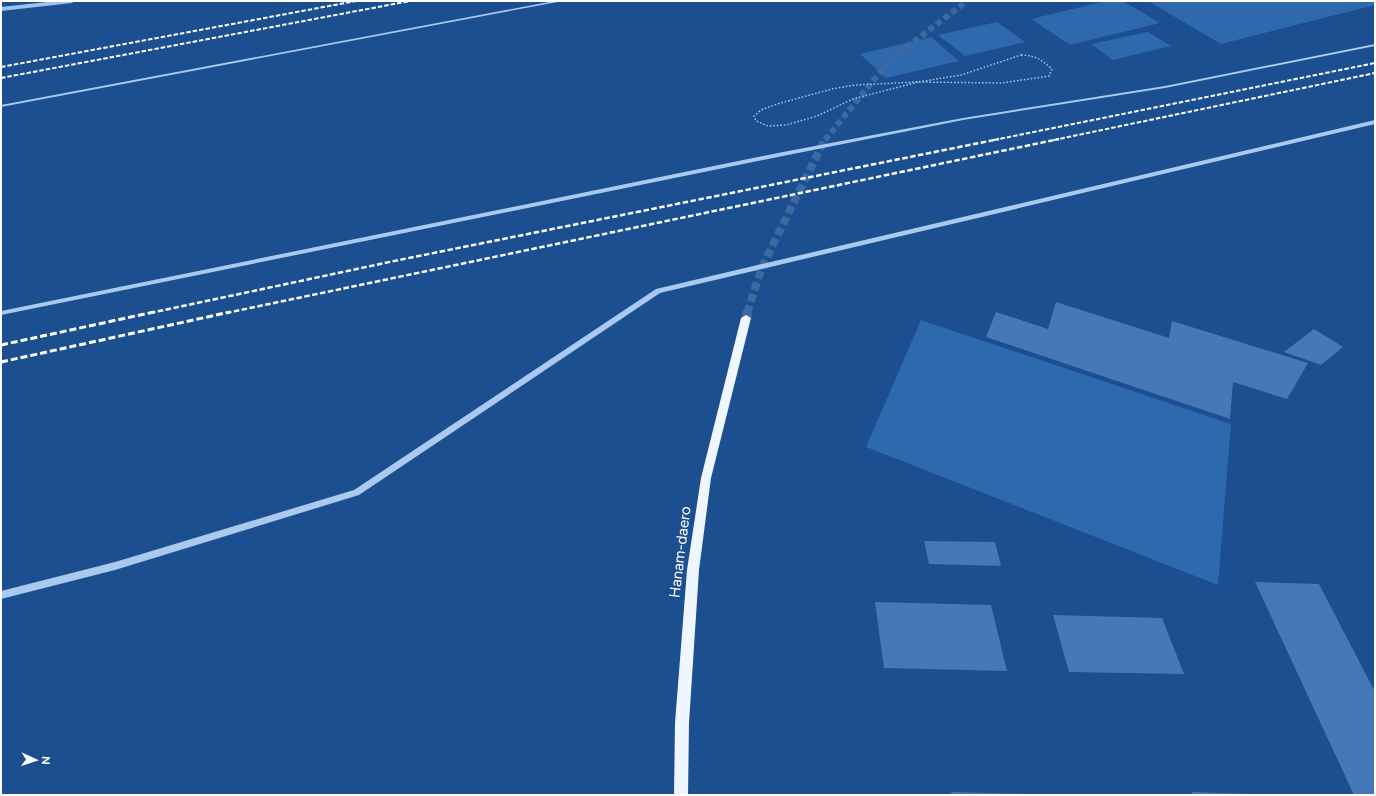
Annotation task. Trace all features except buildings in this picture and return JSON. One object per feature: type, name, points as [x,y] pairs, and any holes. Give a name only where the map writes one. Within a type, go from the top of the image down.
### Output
[{"type":"main road","name":"Hanam-daero","points":[[681,795],[682,723],[693,570],[706,478],[746,318]]},
{"type":"street","points":[[1,106],[561,1]]},
{"type":"street","points":[[1,313],[778,155],[963,119],[1164,87],[1375,45]]},
{"type":"street","points":[[1,595],[115,566],[356,493],[658,291],[1375,122]]},
{"type":"path","points":[[918,82],[855,84],[776,104],[761,110],[754,116],[756,121],[768,126],[786,125],[817,116],[854,99],[918,82],[970,85],[1011,84],[1050,76],[1052,69],[1035,55],[1021,55],[961,75],[918,82]]},
{"type":"shaded area","points":[[1106,1],[1123,1],[1160,23],[1070,45],[1031,19]]},
{"type":"shaded area","points":[[1148,1],[1375,1],[1375,5],[1221,44]]},
{"type":"shaded area","points":[[997,22],[1025,42],[965,56],[938,35]]},
{"type":"shaded area","points":[[1148,32],[1171,46],[1113,60],[1091,44]]},
{"type":"shaded area","points":[[931,37],[959,61],[886,78],[860,54]]},
{"type":"shaded area","points":[[921,320],[1231,424],[1218,585],[866,447]]},
{"type":"waterway","points":[[1,9],[72,1]]},
{"type":"tunnel","points":[[825,140],[890,60],[967,1]]},
{"type":"tunnel","points":[[747,313],[762,267],[825,139]]},
{"type":"tunnel","points":[[746,318],[748,312]]},
{"type":"railway","points":[[1,67],[356,1]]},
{"type":"railway","points":[[1,78],[410,1]]},
{"type":"railway","points":[[994,140],[1375,63]]},
{"type":"railway","points":[[1054,140],[1375,73]]},
{"type":"railway","points":[[150,313],[399,260],[999,139]]},
{"type":"railway","points":[[226,313],[1059,139]]},
{"type":"railway","points":[[1,345],[154,312]]},
{"type":"railway","points":[[1,362],[230,312]]}]
